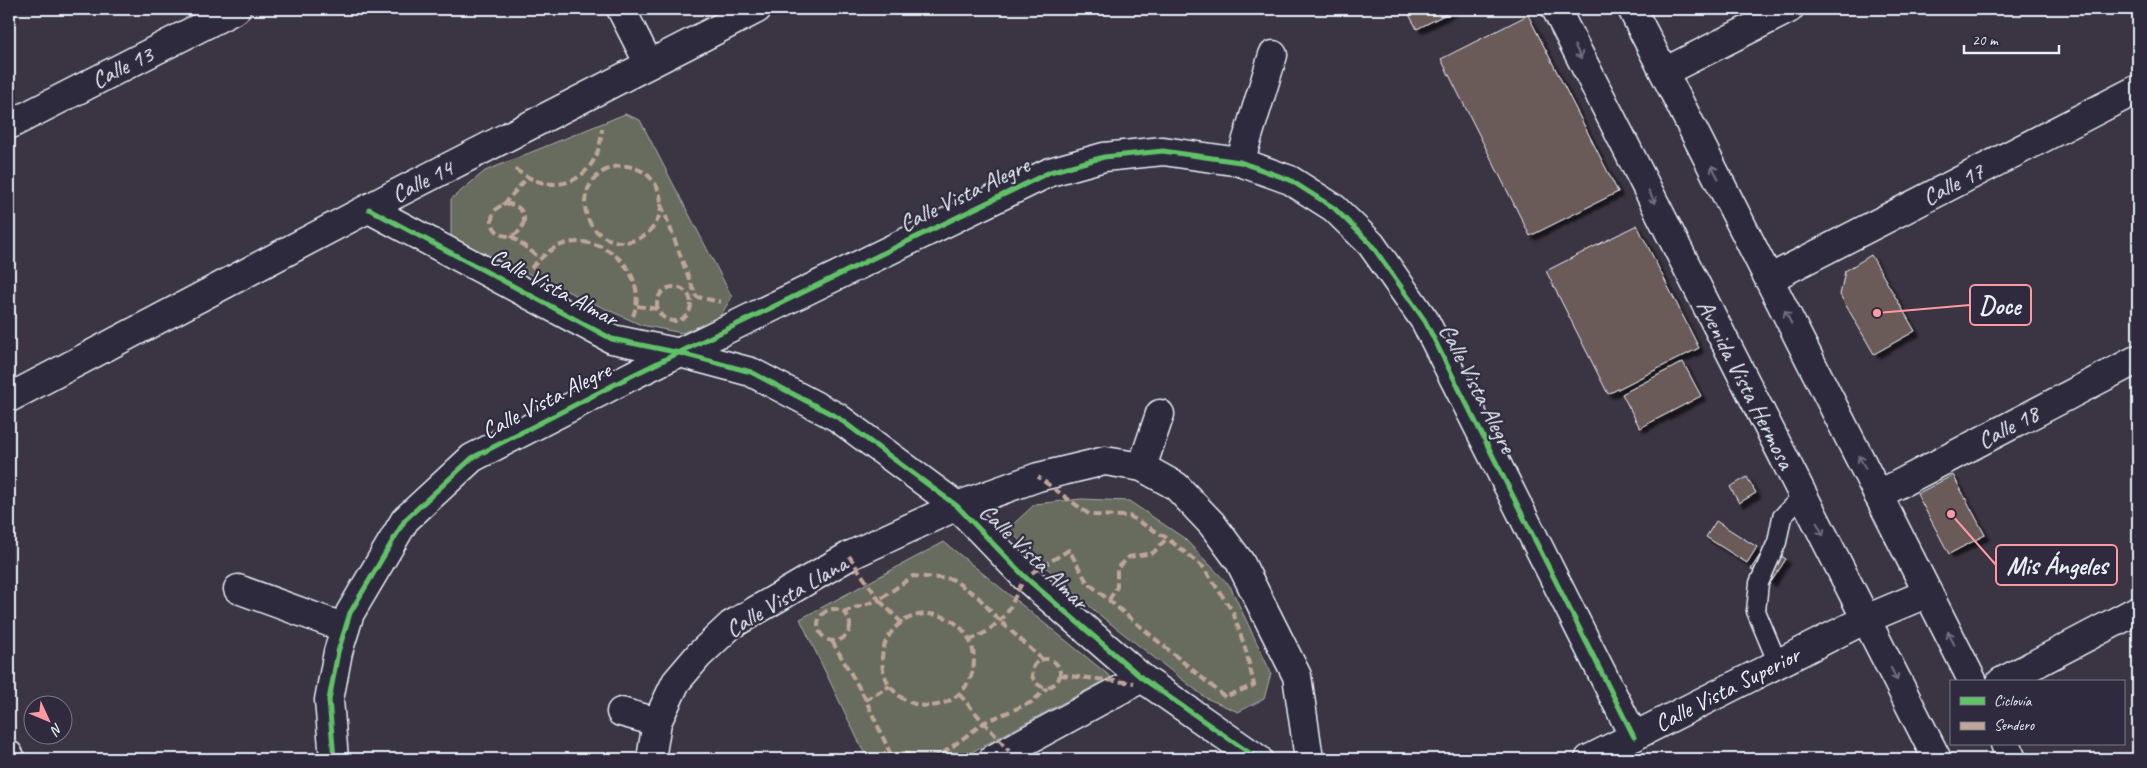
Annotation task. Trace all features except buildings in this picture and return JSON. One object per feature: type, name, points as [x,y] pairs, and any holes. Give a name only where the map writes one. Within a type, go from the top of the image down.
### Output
[{"type":"street","name":"Calle 13","points":[[9,125],[236,9]]},
{"type":"street","points":[[621,9],[649,64]]},
{"type":"street","name":"Calle 14","points":[[9,398],[369,209],[757,9]]},
{"type":"street","name":"Avenida Vista Hermosa","points":[[1556,9],[1937,759]]},
{"type":"street","points":[[1632,9],[1972,680]]},
{"type":"street","points":[[1664,72],[1789,9]]},
{"type":"street","points":[[1240,162],[1273,55]]},
{"type":"street","name":"Calle 17","points":[[1768,279],[2138,89]]},
{"type":"street","name":"Calle Vista Alegre","points":[[334,759],[328,700],[338,652],[350,612],[405,520],[472,458],[680,353],[1050,172],[1104,157],[1162,151],[1240,162],[1290,180],[1334,208],[1371,244],[1424,321],[1634,737]]},
{"type":"street","name":"Calle Vista Almar","points":[[369,209],[612,339],[680,353],[751,372],[837,417],[957,506],[1025,577],[1142,678],[1258,759]]},
{"type":"street","name":"Calle 18","points":[[1878,495],[2138,359]]},
{"type":"street","points":[[1142,467],[1160,414]]},
{"type":"street","name":"Calle Vista Llana","points":[[651,759],[657,722],[676,682],[699,655],[731,625],[834,567],[849,556],[957,506],[1038,477],[1105,461],[1142,467],[1176,486],[1212,524],[1240,562],[1298,676],[1309,759]]},
{"type":"street","points":[[238,589],[345,628]]},
{"type":"street","name":"Calle Vista Superior","points":[[1589,759],[1866,619],[1928,593]]},
{"type":"street","points":[[2005,680],[2138,610]]},
{"type":"street","points":[[993,759],[1142,678]]},
{"type":"street","points":[[621,712],[657,722]]},
{"type":"street","points":[[2006,746],[2012,759]]},
{"type":"street","points":[[9,754],[11,759]]},
{"type":"lane","points":[[1778,664],[1756,611],[1759,583],[1777,542],[1782,517],[1803,495]]},
{"type":"green space","points":[[625,114],[640,120],[732,297],[719,318],[682,333],[641,325],[451,238],[451,199],[485,171]]},
{"type":"green space","points":[[1081,499],[1129,501],[1184,538],[1230,586],[1271,673],[1264,699],[1238,712],[1206,698],[1102,617],[1055,576],[1008,529],[1035,504]]},
{"type":"green space","points":[[944,542],[1111,677],[959,759],[867,759],[800,619]]},
{"type":"marked path","points":[[515,169],[530,178],[545,183],[560,184],[573,180],[584,173],[593,162],[599,147],[602,129]]},
{"type":"marked path","points":[[623,166],[637,169],[650,177],[658,190],[661,204],[658,218],[650,231],[637,239],[623,242],[609,239],[596,231],[588,218],[585,204],[588,190],[596,177],[609,169],[623,166]]},
{"type":"marked path","points":[[503,205],[527,178]]},
{"type":"marked path","points":[[508,204],[514,205],[519,209],[523,214],[524,220],[523,226],[519,231],[514,235],[508,236],[502,235],[497,231],[493,226],[492,220],[493,214],[497,209],[502,205],[508,204]]},
{"type":"marked path","points":[[661,205],[697,297],[721,302]]},
{"type":"marked path","points":[[511,236],[540,258]]},
{"type":"marked path","points":[[531,268],[550,251],[564,244],[580,242],[595,244],[621,260],[630,272],[635,286],[637,301],[633,316]]},
{"type":"marked path","points":[[674,287],[686,292],[691,304],[686,316],[674,321],[662,316],[657,304],[662,292],[674,287]]},
{"type":"marked path","points":[[637,306],[658,309]]},
{"type":"marked path","points":[[969,641],[988,631],[1006,615],[1025,577],[1069,550],[1087,582],[1225,697],[1254,685],[1246,651],[1233,612],[1203,567],[1167,538],[1129,516],[1090,515],[1038,477]]},
{"type":"marked path","points":[[1109,600],[1117,587],[1117,569],[1129,557],[1153,553],[1167,538]]},
{"type":"marked path","points":[[843,612],[879,600],[849,556]]},
{"type":"marked path","points":[[902,623],[879,600],[913,576],[952,579],[978,597],[1000,621],[1042,659]]},
{"type":"marked path","points":[[834,609],[840,610],[845,614],[849,619],[850,625],[849,631],[845,636],[840,640],[834,641],[828,640],[823,636],[819,631],[818,625],[819,619],[823,614],[828,610],[834,609]]},
{"type":"marked path","points":[[928,614],[945,618],[960,628],[970,643],[974,660],[970,677],[960,692],[945,702],[928,706],[911,702],[896,692],[886,677],[882,660],[886,643],[896,628],[911,618],[928,614]]},
{"type":"marked path","points":[[832,641],[864,696],[892,757]]},
{"type":"marked path","points":[[1046,659],[1056,663],[1060,673],[1056,683],[1046,687],[1036,683],[1032,673],[1036,663],[1046,659]]},
{"type":"marked path","points":[[1060,675],[1134,683]]},
{"type":"marked path","points":[[865,700],[890,686]]},
{"type":"marked path","points":[[932,759],[985,722],[1032,702],[1047,688]]},
{"type":"marked path","points":[[959,694],[1009,751]]},
{"type":"marked path","points":[[891,759],[897,754],[903,753],[909,754],[915,759]]},
{"type":"cycle path","points":[[334,759],[329,700],[338,652],[350,613],[405,520],[472,458],[633,375],[1050,172],[1104,157],[1163,151],[1240,162],[1290,180],[1334,208],[1371,244],[1425,321],[1634,737]]},
{"type":"cycle path","points":[[369,209],[612,339],[680,353],[751,372],[837,417],[957,506],[1025,577],[1142,678],[1258,759]]},
{"type":"place","name":"Doce","points":[[1877,313]]},
{"type":"place","name":"Mis Ángeles","points":[[1951,514]]}]
